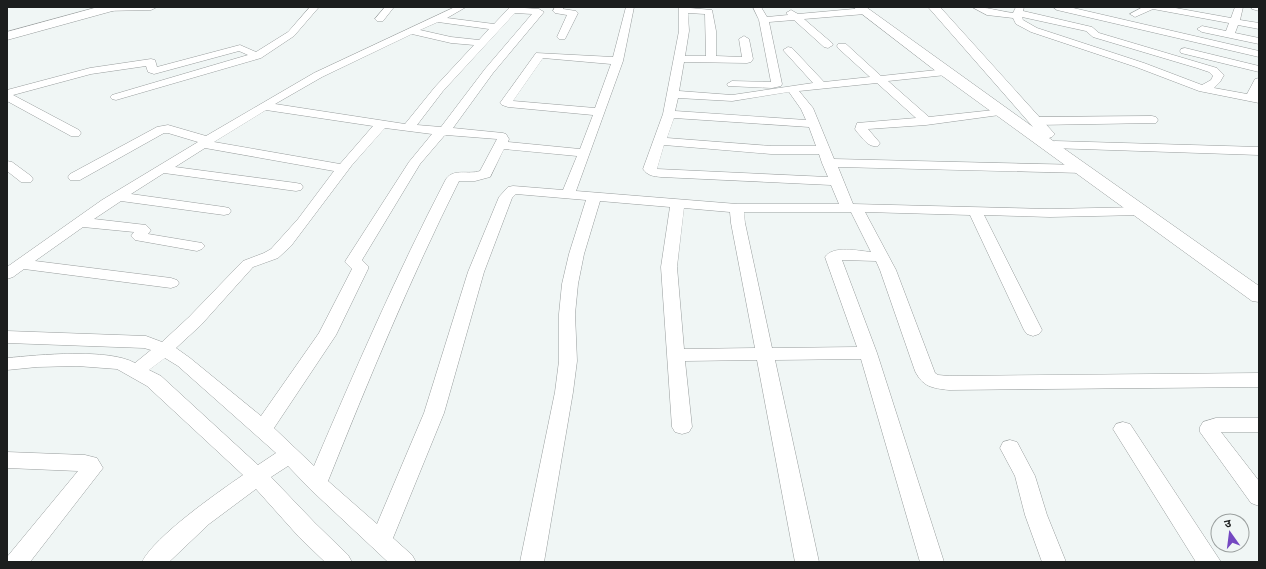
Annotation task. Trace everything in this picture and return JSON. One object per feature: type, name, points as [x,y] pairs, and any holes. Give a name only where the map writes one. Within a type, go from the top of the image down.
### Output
[{"type":"main road","points":[[7,35],[106,8]]},
{"type":"street","points":[[106,8],[151,7]]},
{"type":"street","points":[[116,97],[258,56],[291,34],[315,7]]},
{"type":"street","points":[[380,19],[390,7]]},
{"type":"street","points":[[7,274],[118,196],[264,106],[318,76],[462,7]]},
{"type":"street","points":[[559,7],[558,11],[573,13],[562,37]]},
{"type":"street","points":[[568,194],[618,62],[630,7]]},
{"type":"street","points":[[679,59],[711,60],[732,72],[772,85],[777,84],[764,20],[757,7]]},
{"type":"street","points":[[787,7],[794,17],[828,45]]},
{"type":"street","points":[[934,7],[1036,121],[1059,150]]},
{"type":"street","points":[[976,7],[990,13],[1018,12],[1259,69]]},
{"type":"street","points":[[1057,7],[1254,53]]},
{"type":"street","points":[[1150,7],[1131,13],[1153,18]]},
{"type":"street","points":[[1155,7],[1259,17]]},
{"type":"street","points":[[1255,7],[1259,8]]},
{"type":"street","points":[[262,430],[327,335],[360,269],[360,266],[353,262],[354,260],[415,162],[539,12],[514,8],[439,89],[408,128]]},
{"type":"street","points":[[711,60],[711,31],[709,12],[683,9],[684,31],[673,94],[669,114],[650,166],[650,169],[653,172],[836,181]]},
{"type":"street","points":[[764,20],[862,9],[946,72],[1059,150],[1141,211],[1255,290]]},
{"type":"street","points":[[1018,12],[1019,22],[1034,30],[1126,60],[1203,89],[1255,100],[1259,81]]},
{"type":"street","points":[[1237,14],[1259,26]]},
{"type":"street","points":[[1230,35],[1237,14]]},
{"type":"street","points":[[436,19],[497,27]]},
{"type":"street","points":[[1191,27],[1259,42]]},
{"type":"street","points":[[1092,30],[1093,34],[1217,72],[1219,75],[1214,84],[1203,89]]},
{"type":"street","points":[[412,31],[452,40],[482,43]]},
{"type":"street","points":[[732,72],[748,60],[744,39]]},
{"type":"street","points":[[842,46],[926,121]]},
{"type":"street","points":[[10,98],[70,76],[123,65],[151,62],[153,71],[157,71],[240,48],[258,56]]},
{"type":"street","points":[[788,50],[821,85]]},
{"type":"street","points":[[1254,53],[1248,58],[1259,63]]},
{"type":"street","points":[[600,112],[506,103],[540,55],[618,62]]},
{"type":"street","points":[[732,72],[732,98]]},
{"type":"street","points":[[673,94],[732,98],[821,85],[946,72]]},
{"type":"street","points":[[792,89],[807,108],[836,181],[882,257],[927,377],[931,381],[949,383],[1259,380]]},
{"type":"street","points":[[10,98],[75,133]]},
{"type":"street","points":[[264,106],[408,128],[502,137],[503,139],[485,174],[475,177],[458,176],[453,179],[377,339],[317,483]]},
{"type":"street","points":[[874,143],[861,129],[861,126],[926,121],[1003,112]]},
{"type":"street","points":[[669,114],[813,124]]},
{"type":"street","points":[[1036,121],[1152,120]]},
{"type":"street","points":[[136,371],[165,349],[195,321],[248,264],[265,259],[275,252],[303,222],[342,168],[382,124]]},
{"type":"street","points":[[75,177],[161,130],[168,129],[206,142],[342,168]]},
{"type":"street","points":[[659,141],[736,148],[823,150]]},
{"type":"street","points":[[500,145],[584,153]]},
{"type":"street","points":[[1059,150],[1259,151]]},
{"type":"street","points":[[828,163],[1083,169]]},
{"type":"street","points":[[7,165],[26,179]]},
{"type":"street","points":[[163,169],[296,187]]},
{"type":"street","points":[[381,541],[434,413],[476,272],[506,196],[512,190],[737,208],[852,208],[1050,213],[1141,211]]},
{"type":"street","points":[[118,196],[224,211]]},
{"type":"street","points":[[532,562],[558,427],[567,367],[566,313],[570,280],[594,196]]},
{"type":"street","points":[[678,203],[669,267],[682,426]]},
{"type":"street","points":[[737,208],[738,223],[807,562]]},
{"type":"street","points":[[975,211],[1033,330]]},
{"type":"street","points":[[80,222],[141,228],[144,230],[138,236],[140,237],[197,246]]},
{"type":"street","points":[[882,257],[838,255],[833,257],[868,353],[932,562]]},
{"type":"street","points":[[21,264],[171,283]]},
{"type":"street","points":[[7,337],[146,342],[165,349],[184,362],[290,454],[317,483],[404,562]]},
{"type":"street","points":[[676,355],[868,353]]},
{"type":"street","points":[[7,364],[37,361],[77,360],[122,363],[154,381],[257,476],[307,530],[340,562]]},
{"type":"street","points":[[1259,425],[1216,425],[1210,427],[1210,432],[1259,497]]},
{"type":"street","points":[[1123,429],[1208,562]]},
{"type":"street","points":[[1010,448],[1025,476],[1036,515],[1054,562]]},
{"type":"street","points":[[154,562],[207,514],[257,476],[290,454]]},
{"type":"street","points":[[7,460],[85,463],[90,464],[93,468],[16,562]]}]
